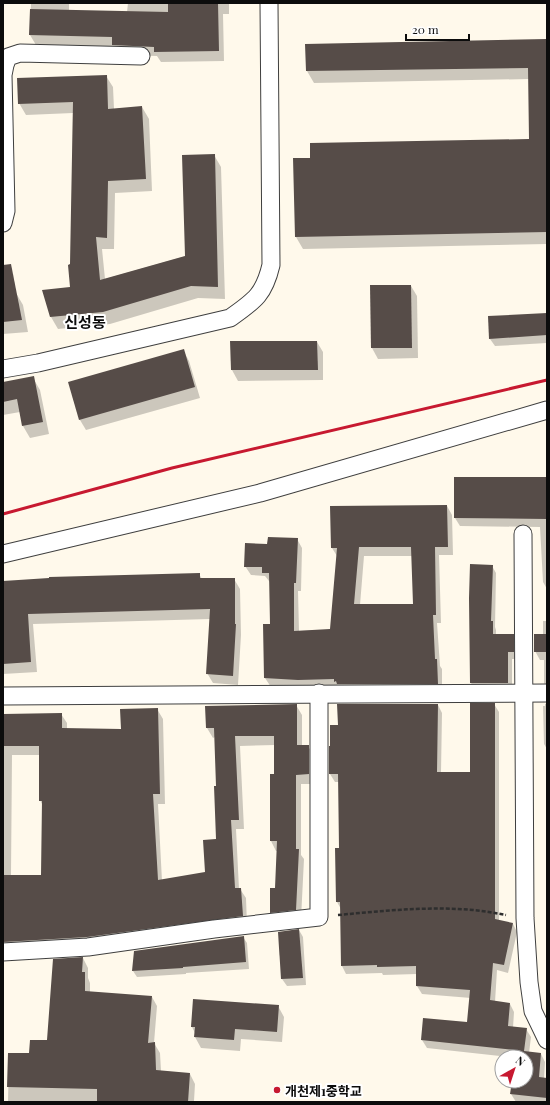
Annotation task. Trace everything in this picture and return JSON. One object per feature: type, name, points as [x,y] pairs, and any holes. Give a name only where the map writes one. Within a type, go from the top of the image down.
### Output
[{"type":"street","points":[[3,369],[38,363],[230,318],[247,307],[259,296],[268,279],[271,265],[269,3]]},
{"type":"street","points":[[3,223],[6,211],[3,75],[8,57],[20,54],[141,56]]},
{"type":"street","points":[[3,554],[260,493],[547,410]]},
{"type":"street","points":[[523,534],[525,918],[529,982],[533,1011],[547,1040]]},
{"type":"street","points":[[3,696],[319,693],[547,693]]},
{"type":"street","points":[[3,952],[88,946],[319,917],[319,693]]},
{"type":"path","points":[[319,917],[431,908],[473,910],[525,918]]},
{"type":"building","points":[[168,3],[218,3],[219,51],[154,52],[154,47],[112,45],[112,37],[29,35],[30,9],[168,12]]},
{"type":"building","points":[[547,39],[547,232],[295,237],[293,158],[310,158],[310,143],[529,139],[528,68],[306,71],[305,44]]},
{"type":"building","points":[[107,75],[108,109],[142,106],[146,179],[108,181],[107,238],[96,237],[100,280],[185,256],[182,155],[215,154],[218,287],[191,286],[103,312],[50,317],[42,290],[70,287],[68,265],[70,264],[73,102],[18,104],[17,78]]},
{"type":"building","points":[[11,264],[22,320],[3,322],[3,265]]},
{"type":"building","points":[[370,285],[411,285],[412,348],[371,348]]},
{"type":"building","points":[[547,313],[547,335],[489,339],[488,316]]},
{"type":"building","points":[[230,341],[317,341],[318,370],[231,370]]},
{"type":"building","points":[[184,349],[195,387],[79,420],[68,382]]},
{"type":"building","points":[[34,376],[43,422],[22,426],[17,399],[3,402],[3,382]]},
{"type":"building","points":[[454,477],[547,477],[547,519],[454,518]]},
{"type":"building","points":[[447,505],[448,547],[435,547],[436,615],[433,615],[438,684],[337,684],[336,681],[334,682],[334,679],[298,680],[264,678],[263,624],[270,624],[269,573],[262,573],[262,567],[244,567],[245,543],[267,544],[268,537],[298,538],[296,583],[294,583],[294,631],[330,629],[337,548],[331,548],[330,506]],"holes":[[[359,547],[411,547],[413,604],[354,604]]]},
{"type":"building","points":[[470,564],[493,565],[491,621],[493,621],[493,634],[514,634],[514,652],[508,652],[508,683],[470,683]]},
{"type":"building","points":[[200,573],[200,578],[235,578],[236,624],[233,676],[206,674],[210,609],[28,614],[31,662],[3,664],[3,581],[49,577]]},
{"type":"building","points":[[534,634],[547,634],[547,652],[534,652]]},
{"type":"building","points":[[470,703],[495,703],[495,919],[513,923],[504,965],[493,963],[490,1000],[510,1003],[508,1026],[527,1028],[524,1049],[506,1049],[421,1040],[423,1018],[467,1022],[470,990],[416,986],[416,966],[341,966],[340,902],[336,902],[335,848],[339,848],[338,774],[329,774],[330,725],[338,725],[337,704],[438,704],[437,772],[470,772]]},
{"type":"building","points":[[297,704],[297,745],[309,745],[309,774],[296,775],[296,849],[299,849],[296,910],[270,913],[270,888],[275,888],[277,841],[270,841],[270,774],[274,774],[274,736],[235,736],[239,820],[231,820],[235,888],[241,888],[243,916],[87,937],[3,942],[3,875],[41,875],[42,801],[39,801],[39,746],[3,746],[3,714],[62,713],[62,728],[121,729],[120,709],[158,708],[160,794],[153,794],[158,880],[205,872],[203,840],[216,839],[214,728],[206,728],[205,706]]},
{"type":"building","points":[[299,929],[303,978],[281,979],[278,932]]},
{"type":"building","points":[[244,936],[246,962],[132,971],[134,951]]},
{"type":"building","points":[[83,957],[82,972],[85,972],[85,991],[152,996],[148,1043],[155,1042],[156,1070],[190,1073],[188,1102],[97,1102],[97,1089],[7,1087],[8,1053],[29,1053],[30,1040],[47,1040],[53,959]]},
{"type":"building","points":[[193,999],[279,1005],[277,1032],[235,1029],[234,1040],[194,1037],[195,1027],[191,1027]]},
{"type":"building","points":[[534,1052],[541,1053],[539,1077],[547,1078],[547,1098],[510,1094],[511,1089],[534,1089]]},
{"type":"railway","points":[[3,514],[172,468],[547,380]]},
{"type":"place","name":"개천제1중학교","points":[[277,1090]]},
{"type":"district","name":"신성동","points":[[85,322]]}]
